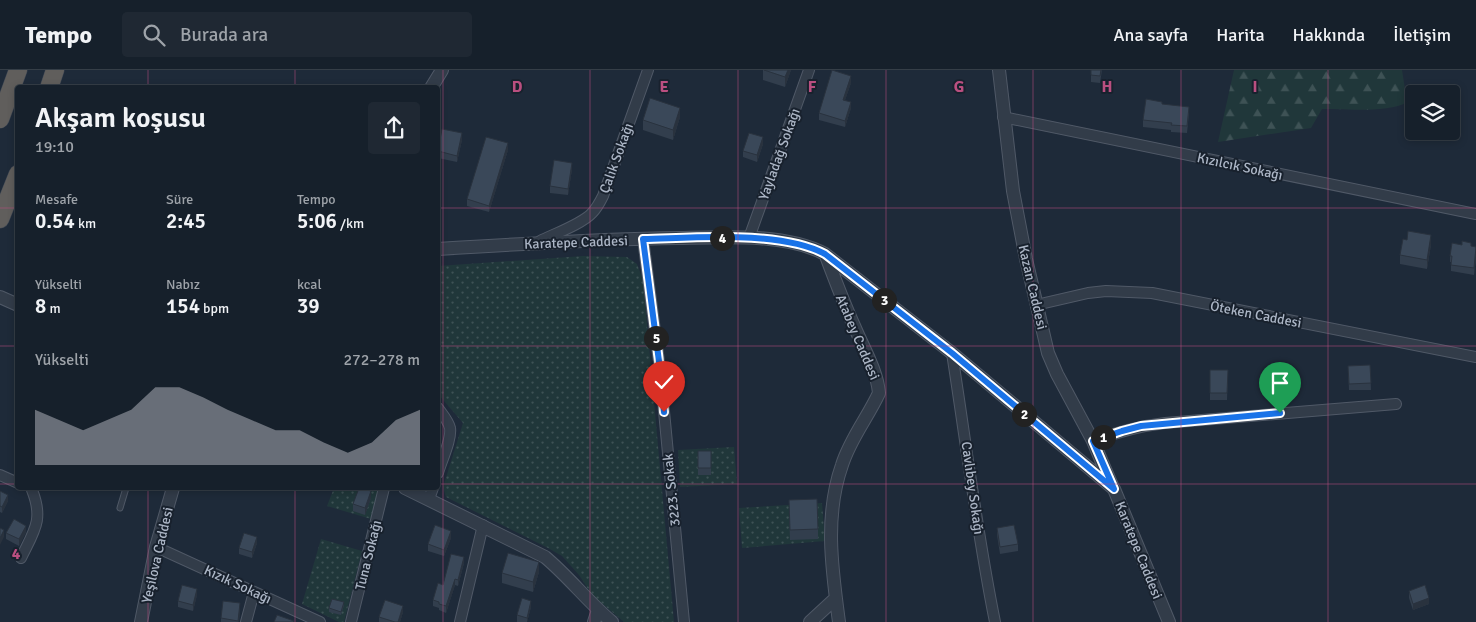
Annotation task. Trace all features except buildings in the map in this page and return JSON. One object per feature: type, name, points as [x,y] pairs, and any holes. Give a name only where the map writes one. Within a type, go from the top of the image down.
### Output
[{"type":"highway","points":[[0,119],[18,70]]},
{"type":"highway","points":[[50,85],[55,70]]},
{"type":"highway","points":[[0,219],[15,182]]},
{"type":"street","points":[[433,85],[442,70]]},
{"type":"street","name":"Çalık Sokağı","points":[[537,243],[583,220],[591,215],[598,206],[648,70]]},
{"type":"street","name":"Yayladağ Sokağı","points":[[749,238],[809,70]]},
{"type":"street","name":"Kazan Caddesi","points":[[999,70],[1013,192],[1026,259],[1048,353],[1057,374],[1093,441],[1114,489]]},
{"type":"street","name":"Kızılcık Sokağı","points":[[1003,117],[1476,214]]},
{"type":"street","name":"Karatepe Caddesi","points":[[440,249],[643,239],[749,238],[800,244],[825,254],[952,353],[1114,489],[1169,622]]},
{"type":"street","name":"3223. Sokak","points":[[643,239],[660,369],[684,622]]},
{"type":"street","name":"Atabey Caddesi","points":[[825,254],[850,319],[879,384],[879,393],[846,455],[835,489],[831,534],[839,622]]},
{"type":"street","name":"Öteken Caddesi","points":[[1036,305],[1088,293],[1106,291],[1152,293],[1476,357]]},
{"type":"street","points":[[0,297],[15,304]]},
{"type":"street","name":"Cavlıbey Sokağı","points":[[952,353],[983,562],[995,622]]},
{"type":"street","points":[[1093,441],[1141,426],[1165,423],[1396,404]]},
{"type":"street","points":[[440,411],[451,430],[440,466]]},
{"type":"street","points":[[0,475],[15,482]]},
{"type":"street","points":[[21,558],[35,529],[38,518],[37,503],[31,490]]},
{"type":"street","name":"Yeşilova Caddesi","points":[[141,622],[156,547],[172,490]]},
{"type":"street","name":"Tuna Sokağı","points":[[352,622],[384,490]]},
{"type":"street","points":[[415,490],[431,493],[483,525],[545,557],[562,571],[596,616],[612,622]]},
{"type":"street","points":[[460,622],[483,525]]},
{"type":"street","name":"Kızık Sokağı","points":[[156,547],[320,622]]},
{"type":"street","points":[[246,622],[254,592]]},
{"type":"street","points":[[810,622],[836,598]]},
{"type":"lane","points":[[120,508],[125,490]]},
{"type":"green space","points":[[1234,70],[1402,70],[1405,103],[1390,108],[1378,109],[1322,109],[1311,128],[1218,142]]},
{"type":"green space","points":[[583,256],[627,257],[637,264],[643,280],[674,622],[624,622],[592,595],[579,575],[562,556],[446,497],[443,487],[463,423],[440,396],[440,266]]},
{"type":"green space","points":[[734,447],[737,484],[680,487],[678,450]]},
{"type":"green space","points":[[333,490],[378,490],[371,519],[327,506]]},
{"type":"green space","points":[[822,503],[825,541],[742,548],[739,508]]},
{"type":"green space","points":[[321,539],[362,551],[344,622],[339,622],[302,604]]},
{"type":"route","points":[[664,412],[643,239],[749,238],[800,244],[825,254],[952,353],[1114,489],[1093,441],[1141,426],[1280,413]]}]
